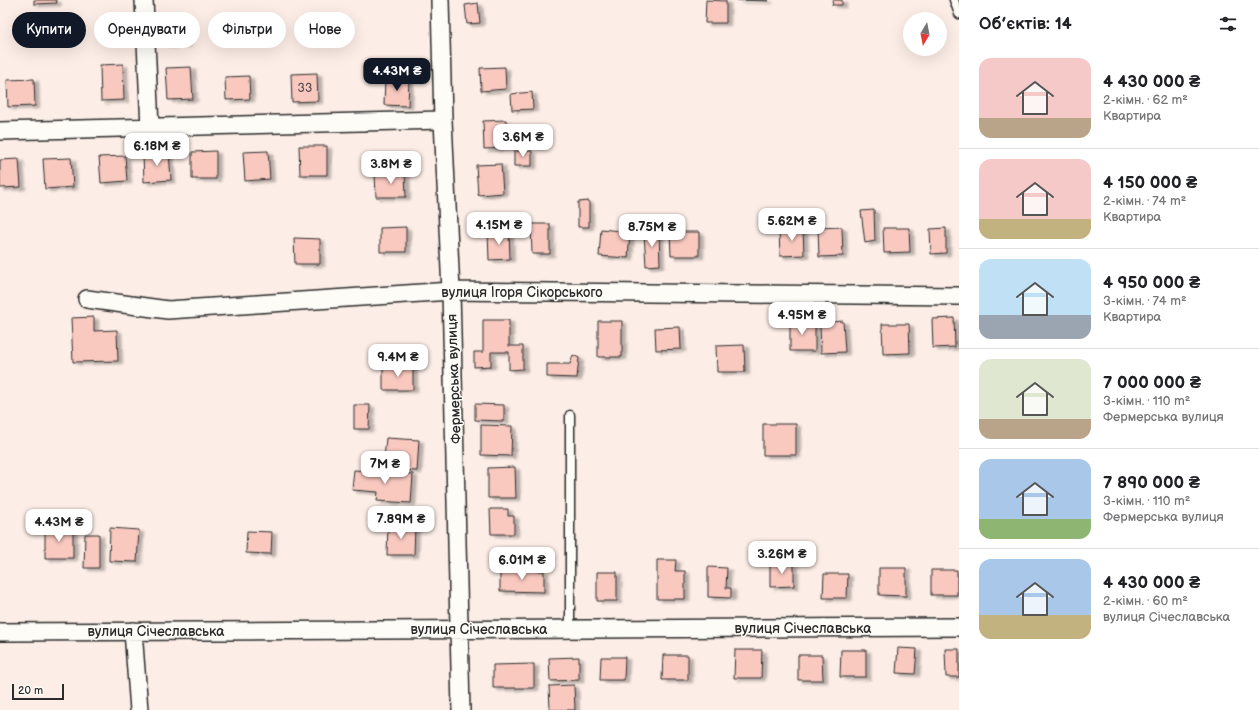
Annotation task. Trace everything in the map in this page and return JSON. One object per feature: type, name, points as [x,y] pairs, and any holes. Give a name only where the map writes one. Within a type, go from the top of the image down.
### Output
[{"type":"street","points":[[144,0],[150,127]]},
{"type":"street","name":"Фермерська вулиця","points":[[440,0],[443,120],[451,291],[461,710]]},
{"type":"street","points":[[0,131],[443,120]]},
{"type":"street","name":"вулиця Ігоря Сікорського","points":[[87,299],[168,310],[451,291],[959,296]]},
{"type":"street","name":"вулиця Січеславська","points":[[0,632],[959,627]]},
{"type":"street","points":[[133,631],[138,710]]},
{"type":"lane","points":[[954,0],[959,14]]},
{"type":"lane","points":[[570,415],[570,629]]},
{"type":"building","points":[[34,0],[56,0],[57,3],[34,4]]},
{"type":"building","points":[[706,0],[726,1],[726,23],[705,23]]},
{"type":"building","points":[[737,0],[768,0],[768,1]]},
{"type":"building","points":[[833,0],[842,0],[842,5],[832,5]]},
{"type":"building","points":[[478,3],[480,23],[467,24],[465,5]]},
{"type":"building","points":[[123,64],[124,100],[101,101],[100,65]]},
{"type":"building","points":[[191,67],[193,99],[168,100],[166,68]]},
{"type":"building","points":[[505,67],[506,89],[481,91],[480,68]]},
{"type":"building","points":[[317,73],[318,101],[292,102],[291,74]]},
{"type":"building","points":[[249,76],[250,99],[226,100],[225,77]]},
{"type":"building","points":[[34,79],[35,106],[8,107],[7,80]]},
{"type":"building","points":[[385,79],[409,79],[408,106],[384,105]]},
{"type":"building","points":[[532,92],[533,109],[512,110],[511,94]]},
{"type":"building","points":[[506,120],[507,148],[484,149],[483,121]]},
{"type":"building","points":[[299,146],[327,146],[327,175],[300,175]]},
{"type":"building","points":[[216,151],[216,179],[192,179],[192,152]]},
{"type":"building","points":[[268,151],[270,179],[245,181],[243,152]]},
{"type":"building","points":[[514,151],[532,151],[532,166],[514,166]]},
{"type":"building","points":[[169,152],[171,180],[144,182],[143,153]]},
{"type":"building","points":[[125,156],[127,181],[101,183],[99,157]]},
{"type":"building","points":[[71,158],[73,187],[45,189],[43,159]]},
{"type":"building","points":[[19,159],[21,187],[0,188],[0,160]]},
{"type":"building","points":[[501,164],[503,193],[478,195],[476,165]]},
{"type":"building","points":[[405,173],[406,197],[376,197],[375,174]]},
{"type":"building","points":[[589,201],[589,227],[578,227],[578,202]]},
{"type":"building","points":[[874,210],[875,241],[865,243],[861,211]]},
{"type":"building","points":[[531,224],[550,224],[550,254],[532,254]]},
{"type":"building","points":[[406,227],[406,252],[380,252],[380,228]]},
{"type":"building","points":[[842,227],[843,256],[819,257],[818,228]]},
{"type":"building","points":[[883,228],[909,228],[910,252],[884,253]]},
{"type":"building","points":[[946,228],[946,253],[931,254],[930,229]]},
{"type":"building","points":[[601,229],[630,232],[628,258],[599,256]]},
{"type":"building","points":[[803,229],[804,255],[780,256],[779,230]]},
{"type":"building","points":[[509,231],[510,259],[489,260],[488,232]]},
{"type":"building","points":[[659,231],[660,265],[646,266],[644,232]]},
{"type":"building","points":[[670,232],[699,232],[699,256],[671,256]]},
{"type":"building","points":[[294,238],[320,239],[320,264],[295,264]]},
{"type":"building","points":[[94,317],[94,331],[117,330],[118,361],[73,362],[71,318]]},
{"type":"building","points":[[954,318],[955,347],[933,348],[932,319]]},
{"type":"building","points":[[483,320],[509,320],[509,346],[523,346],[523,369],[509,370],[509,352],[491,352],[491,366],[474,367],[474,352],[483,352]]},
{"type":"building","points":[[598,321],[622,321],[622,357],[598,357]]},
{"type":"building","points":[[790,321],[815,321],[815,351],[790,351]]},
{"type":"building","points":[[843,321],[845,352],[821,353],[820,323]]},
{"type":"building","points":[[882,324],[909,324],[910,353],[883,354]]},
{"type":"building","points":[[680,327],[681,349],[656,350],[655,328]]},
{"type":"building","points":[[744,345],[745,372],[717,372],[716,346]]},
{"type":"building","points":[[573,355],[579,358],[577,378],[547,377],[547,364],[570,364]]},
{"type":"building","points":[[383,365],[413,365],[413,390],[383,390]]},
{"type":"building","points":[[475,404],[504,405],[504,421],[475,420]]},
{"type":"building","points":[[354,405],[370,405],[369,429],[354,429]]},
{"type":"building","points":[[763,424],[796,424],[796,455],[763,455]]},
{"type":"building","points":[[481,425],[512,426],[511,456],[481,455]]},
{"type":"building","points":[[386,438],[419,440],[417,471],[383,469]]},
{"type":"building","points":[[515,467],[516,498],[488,498],[488,468]]},
{"type":"building","points":[[354,470],[413,474],[411,503],[377,501],[378,492],[352,490]]},
{"type":"building","points":[[490,509],[508,509],[508,516],[514,516],[514,534],[491,534]]},
{"type":"building","points":[[388,526],[415,526],[414,555],[387,555]]},
{"type":"building","points":[[73,527],[73,558],[45,558],[45,528]]},
{"type":"building","points":[[110,528],[139,530],[137,562],[109,561]]},
{"type":"building","points":[[247,531],[272,532],[271,554],[246,553]]},
{"type":"building","points":[[85,534],[99,534],[99,568],[84,568]]},
{"type":"building","points":[[657,560],[676,560],[675,571],[685,571],[685,599],[657,599]]},
{"type":"building","points":[[770,564],[794,564],[794,586],[770,587]]},
{"type":"building","points":[[708,567],[727,568],[726,588],[731,588],[731,598],[708,597]]},
{"type":"building","points":[[879,568],[906,568],[906,596],[879,595]]},
{"type":"building","points":[[500,570],[544,571],[544,592],[500,591]]},
{"type":"building","points":[[931,570],[957,570],[957,595],[931,595]]},
{"type":"building","points":[[597,572],[617,572],[617,601],[597,601]]},
{"type":"building","points":[[824,574],[848,574],[847,598],[823,598]]},
{"type":"building","points":[[898,648],[917,649],[915,674],[896,673]]},
{"type":"building","points":[[945,649],[959,649],[959,677],[946,677]]},
{"type":"building","points":[[735,650],[762,650],[761,678],[734,678]]},
{"type":"building","points":[[841,650],[866,650],[866,677],[840,677]]},
{"type":"building","points":[[663,655],[688,655],[688,680],[662,680]]},
{"type":"building","points":[[798,655],[822,655],[823,680],[798,680]]},
{"type":"building","points":[[579,657],[579,680],[550,681],[549,658]]},
{"type":"building","points":[[601,657],[625,657],[624,680],[600,680]]},
{"type":"building","points":[[534,664],[534,688],[493,688],[493,665]]},
{"type":"building","points":[[574,685],[575,710],[550,710],[549,686]]}]
